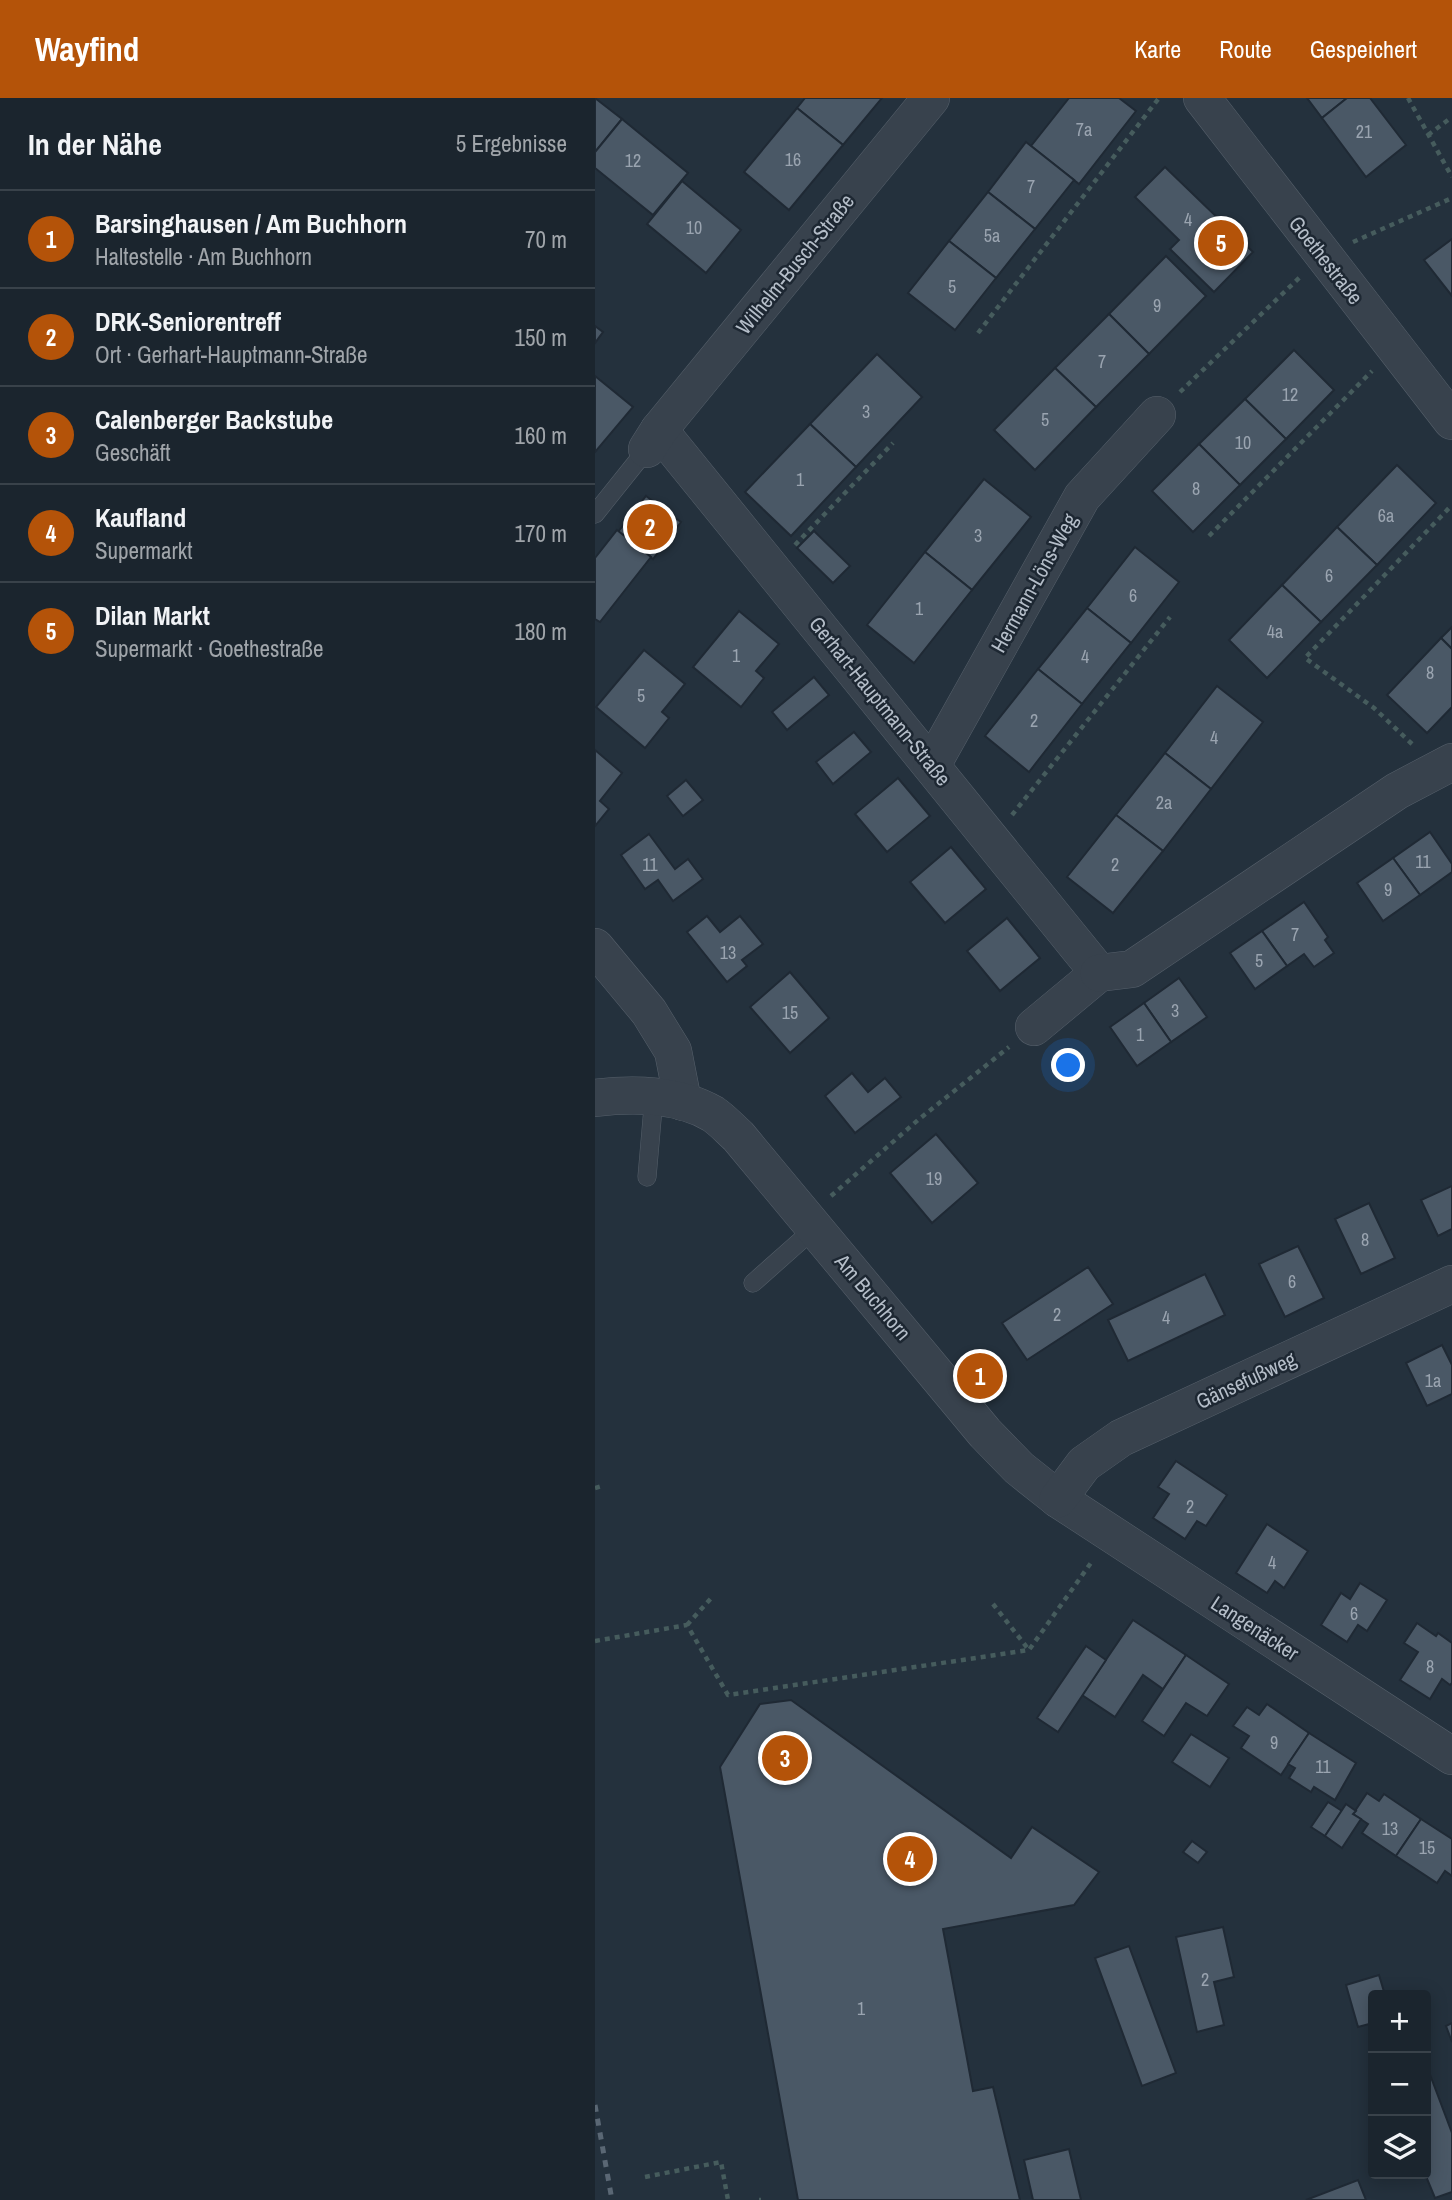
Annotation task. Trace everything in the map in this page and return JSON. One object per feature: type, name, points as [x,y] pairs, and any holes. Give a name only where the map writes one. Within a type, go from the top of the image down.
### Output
[{"type":"street","name":"Wilhelm-Busch-Straße","points":[[653,439],[931,98]]},
{"type":"street","name":"Goethestraße","points":[[1202,98],[1452,421]]},
{"type":"street","name":"Hermann-Löns-Weg","points":[[932,765],[1082,497],[1157,415]]},
{"type":"street","name":"Gerhart-Hauptmann-Straße","points":[[653,439],[772,568],[1099,972]]},
{"type":"street","points":[[1034,1027],[1099,972],[1132,969],[1397,791],[1445,766]]},
{"type":"street","points":[[595,947],[649,1012],[673,1051],[669,1099]]},
{"type":"street","name":"Am Buchhorn","points":[[595,1098],[669,1099],[713,1115],[738,1136],[985,1433],[1019,1468],[1058,1499]]},
{"type":"street","name":"Gänsefußweg","points":[[1058,1499],[1084,1464],[1121,1438],[1452,1284]]},
{"type":"street","name":"Langenäcker","points":[[1058,1499],[1452,1756]]},
{"type":"lane","points":[[595,514],[653,439]]},
{"type":"lane","points":[[647,1177],[669,1099]]},
{"type":"lane","points":[[753,1283],[811,1223]]},
{"type":"path","points":[[978,333],[1159,98]]},
{"type":"path","points":[[1408,98],[1452,177]]},
{"type":"path","points":[[1428,135],[1452,117]]},
{"type":"path","points":[[1157,415],[1322,256],[1452,198]]},
{"type":"path","points":[[1209,536],[1395,348]]},
{"type":"path","points":[[772,568],[893,443]]},
{"type":"path","points":[[1445,766],[1374,708],[1305,657],[1452,505]]},
{"type":"path","points":[[992,840],[1170,617]]},
{"type":"path","points":[[811,1223],[918,1120],[1034,1027]]},
{"type":"path","points":[[595,1488],[602,1486]]},
{"type":"path","points":[[687,1625],[728,1695],[1029,1650],[1111,1534]]},
{"type":"path","points":[[595,1641],[687,1625],[713,1596]]},
{"type":"path","points":[[993,1604],[1029,1650]]},
{"type":"path","points":[[645,2177],[721,2162],[728,2200]]},
{"type":"building","points":[[595,98],[622,119],[595,152]]},
{"type":"building","points":[[805,98],[882,98],[843,145],[797,108]]},
{"type":"building","points":[[1069,98],[1119,98],[1136,111],[1079,184],[1031,146]]},
{"type":"building","points":[[1307,98],[1347,98],[1322,118]]},
{"type":"building","points":[[1347,98],[1370,98],[1406,145],[1366,177],[1322,118]]},
{"type":"building","points":[[797,108],[843,145],[789,210],[744,172]]},
{"type":"building","points":[[622,119],[688,173],[653,215],[595,168],[595,152]]},
{"type":"building","points":[[1026,142],[1074,180],[1035,229],[988,192]]},
{"type":"building","points":[[1165,167],[1253,252],[1214,292],[1170,249],[1179,240],[1135,197]]},
{"type":"building","points":[[682,181],[741,230],[706,273],[647,224]]},
{"type":"building","points":[[988,192],[1035,229],[996,278],[949,241]]},
{"type":"building","points":[[1452,239],[1452,296],[1424,260]]},
{"type":"building","points":[[949,241],[996,278],[955,330],[908,293]]},
{"type":"building","points":[[1166,256],[1206,296],[1149,354],[1109,314]]},
{"type":"building","points":[[1109,314],[1149,354],[1096,407],[1055,368]]},
{"type":"building","points":[[595,326],[603,332],[595,343]]},
{"type":"building","points":[[1294,350],[1334,390],[1286,439],[1245,399]]},
{"type":"building","points":[[877,354],[922,397],[856,467],[810,424]]},
{"type":"building","points":[[1055,368],[1096,407],[1035,470],[994,430]]},
{"type":"building","points":[[595,376],[633,407],[595,452]]},
{"type":"building","points":[[1245,399],[1286,439],[1240,485],[1199,444]]},
{"type":"building","points":[[810,424],[856,467],[791,536],[745,492]]},
{"type":"building","points":[[1199,444],[1240,485],[1193,532],[1152,491]]},
{"type":"building","points":[[1397,465],[1436,503],[1377,565],[1337,527]]},
{"type":"building","points":[[984,479],[1031,517],[972,590],[925,552]]},
{"type":"building","points":[[646,496],[681,522],[653,559],[618,532]]},
{"type":"building","points":[[1337,527],[1377,565],[1321,622],[1282,585]]},
{"type":"building","points":[[617,530],[651,557],[600,622],[595,619],[595,558]]},
{"type":"building","points":[[814,531],[850,566],[833,583],[797,548]]},
{"type":"building","points":[[1135,547],[1179,582],[1131,643],[1087,608]]},
{"type":"building","points":[[925,552],[972,590],[914,663],[867,625]]},
{"type":"building","points":[[1282,585],[1321,622],[1267,678],[1229,640]]},
{"type":"building","points":[[1087,608],[1131,643],[1082,704],[1038,669]]},
{"type":"building","points":[[739,611],[779,644],[756,671],[764,678],[741,707],[693,667]]},
{"type":"building","points":[[1452,627],[1452,649],[1441,638]]},
{"type":"building","points":[[1441,638],[1452,649],[1452,707],[1427,733],[1387,695]]},
{"type":"building","points":[[644,650],[685,684],[662,712],[669,718],[645,748],[596,707]]},
{"type":"building","points":[[1038,669],[1082,704],[1029,772],[985,736]]},
{"type":"building","points":[[814,677],[829,695],[787,730],[772,712]]},
{"type":"building","points":[[1217,686],[1263,722],[1211,789],[1165,753]]},
{"type":"building","points":[[854,732],[871,752],[833,784],[816,762]]},
{"type":"building","points":[[595,750],[622,773],[600,801],[609,809],[595,826]]},
{"type":"building","points":[[1165,753],[1211,789],[1163,851],[1116,815]]},
{"type":"building","points":[[898,778],[930,816],[887,852],[855,814]]},
{"type":"building","points":[[686,780],[703,800],[683,816],[667,796]]},
{"type":"building","points":[[1116,815],[1163,851],[1113,913],[1067,877]]},
{"type":"building","points":[[1430,832],[1452,864],[1452,872],[1420,895],[1393,858]]},
{"type":"building","points":[[649,834],[675,869],[688,859],[703,879],[673,901],[658,880],[645,889],[621,855]]},
{"type":"building","points":[[951,847],[986,889],[945,923],[910,882]]},
{"type":"building","points":[[1393,858],[1420,895],[1383,921],[1357,883]]},
{"type":"building","points":[[1304,902],[1328,937],[1325,940],[1334,953],[1314,967],[1304,954],[1287,966],[1262,931]]},
{"type":"building","points":[[707,916],[720,932],[740,916],[763,944],[742,960],[747,966],[727,982],[687,932]]},
{"type":"building","points":[[1007,918],[1040,958],[1000,991],[967,951]]},
{"type":"building","points":[[1262,931],[1287,966],[1255,989],[1230,953]]},
{"type":"building","points":[[790,972],[829,1018],[790,1053],[750,1007]]},
{"type":"building","points":[[1179,978],[1207,1017],[1171,1042],[1144,1003]]},
{"type":"building","points":[[1144,1003],[1171,1042],[1137,1066],[1110,1027]]},
{"type":"building","points":[[852,1073],[868,1092],[885,1078],[901,1097],[855,1133],[825,1096]]},
{"type":"building","points":[[936,1134],[978,1183],[932,1223],[890,1173]]},
{"type":"building","points":[[1452,1186],[1452,1229],[1438,1236],[1421,1200]]},
{"type":"building","points":[[1369,1203],[1395,1258],[1361,1274],[1335,1219]]},
{"type":"building","points":[[1298,1246],[1324,1298],[1285,1317],[1259,1264]]},
{"type":"building","points":[[1088,1267],[1113,1304],[1027,1360],[1002,1323]]},
{"type":"building","points":[[1205,1274],[1225,1315],[1128,1361],[1108,1320]]},
{"type":"building","points":[[1442,1345],[1452,1365],[1452,1394],[1427,1406],[1406,1363]]},
{"type":"building","points":[[1176,1461],[1227,1495],[1206,1526],[1197,1521],[1185,1539],[1153,1518],[1169,1494],[1158,1487]]},
{"type":"building","points":[[1267,1524],[1308,1551],[1284,1588],[1275,1581],[1267,1593],[1236,1573]]},
{"type":"building","points":[[1360,1583],[1387,1600],[1367,1631],[1358,1625],[1347,1642],[1321,1625],[1341,1593],[1350,1599]]},
{"type":"building","points":[[1133,1620],[1186,1655],[1163,1689],[1143,1675],[1115,1717],[1082,1695]]},
{"type":"building","points":[[1417,1623],[1452,1643],[1452,1683],[1450,1685],[1442,1679],[1430,1699],[1400,1680],[1418,1652],[1404,1643]]},
{"type":"building","points":[[1086,1646],[1106,1660],[1058,1732],[1037,1718]]},
{"type":"building","points":[[1186,1655],[1229,1684],[1207,1716],[1186,1703],[1164,1736],[1142,1721]]},
{"type":"building","points":[[791,1700],[1011,1858],[1032,1827],[1099,1872],[1074,1905],[943,1929],[973,2091],[993,2087],[1020,2200],[798,2200],[720,1767],[760,1704]]},
{"type":"building","points":[[1267,1704],[1309,1733],[1281,1775],[1241,1748],[1249,1736],[1233,1726],[1247,1707],[1259,1715]]},
{"type":"building","points":[[1309,1733],[1356,1763],[1335,1800],[1314,1787],[1311,1792],[1289,1778],[1295,1768],[1288,1764]]},
{"type":"building","points":[[1191,1734],[1229,1758],[1210,1787],[1172,1762]]},
{"type":"building","points":[[1367,1793],[1379,1801],[1384,1794],[1421,1819],[1396,1856],[1362,1833],[1368,1824],[1353,1814]]},
{"type":"building","points":[[1328,1802],[1342,1811],[1325,1836],[1311,1827]]},
{"type":"building","points":[[1346,1804],[1356,1811],[1353,1814],[1361,1819],[1342,1848],[1325,1836]]},
{"type":"building","points":[[1421,1819],[1452,1839],[1452,1876],[1445,1871],[1437,1883],[1396,1856]]},
{"type":"building","points":[[1192,1841],[1207,1852],[1198,1863],[1183,1852]]},
{"type":"building","points":[[1223,1927],[1234,1977],[1214,1982],[1224,2025],[1197,2032],[1176,1937]]},
{"type":"building","points":[[1129,1946],[1176,2073],[1142,2086],[1095,1958]]},
{"type":"building","points":[[1379,1975],[1384,1990],[1368,1990],[1368,2024],[1358,2027],[1346,1985]]},
{"type":"building","points":[[1452,2023],[1452,2042],[1446,2026]]},
{"type":"building","points":[[1431,2077],[1452,2133],[1452,2192],[1435,2198],[1427,2179],[1431,2179]]},
{"type":"building","points":[[1069,2149],[1081,2200],[1033,2200],[1024,2160]]},
{"type":"building","points":[[1358,2180],[1366,2200],[1306,2200]]},
{"type":"railway","points":[[595,2105],[612,2200]]},
{"type":"place","name":"Dilan Markt","points":[[1221,243]]},
{"type":"place","name":"DRK-Seniorentreff","points":[[650,527]]},
{"type":"place","name":"Barsinghausen / Am Buchhorn","points":[[980,1376]]},
{"type":"place","name":"Calenberger Backstube","points":[[785,1758]]},
{"type":"place","name":"Kaufland","points":[[910,1859]]}]
